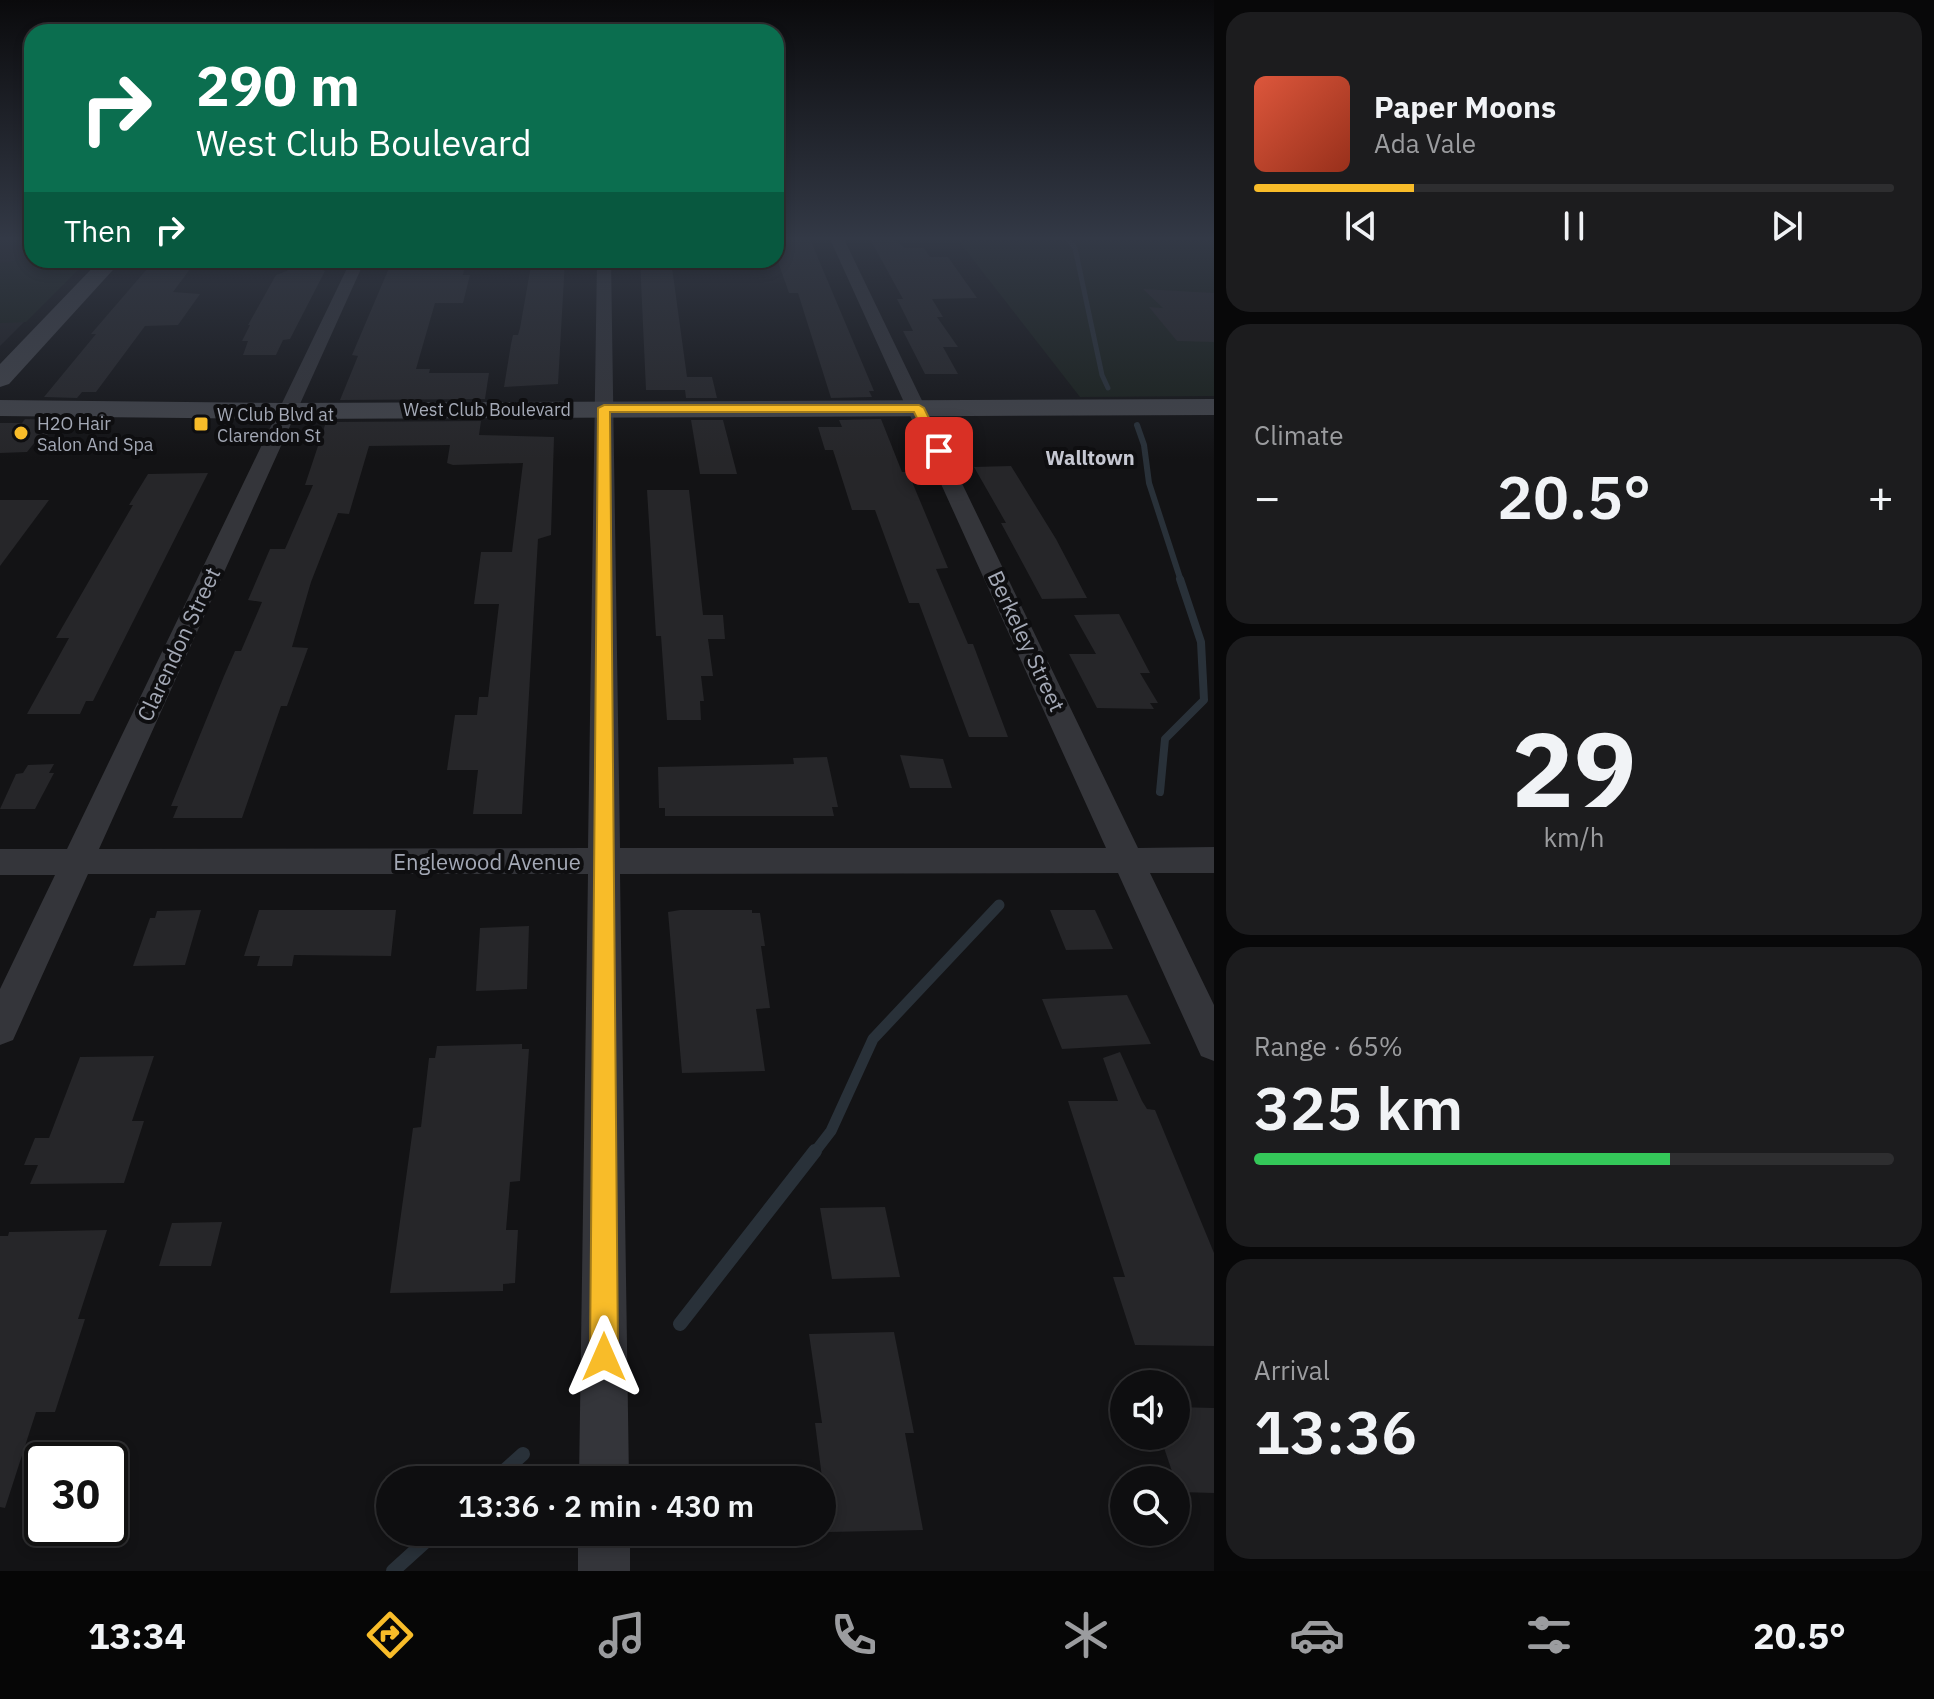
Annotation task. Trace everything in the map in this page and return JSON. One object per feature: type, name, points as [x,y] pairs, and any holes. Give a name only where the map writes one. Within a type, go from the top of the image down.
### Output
[{"type":"street","points":[[0,379],[63,312]]},
{"type":"street","name":"Clarendon Street","points":[[0,1028],[333,312]]},
{"type":"street","points":[[604,312],[604,1466]]},
{"type":"street","name":"Berkeley Street","points":[[873,312],[1214,1044]]},
{"type":"street","name":"West Club Boulevard","points":[[0,408],[287,411],[1214,407]]},
{"type":"street","name":"Englewood Avenue","points":[[0,862],[1214,860]]},
{"type":"street","points":[[604,1546],[604,1571]]},
{"type":"shaded area","points":[[0,312],[34,312],[0,346]]},
{"type":"shaded area","points":[[0,312],[36,312],[26,322],[0,323]]},
{"type":"shaded area","points":[[1014,312],[1214,312],[1214,396],[1080,397]]},
{"type":"building","points":[[110,312],[187,312],[178,325],[145,326],[96,392],[82,392],[77,398],[44,397],[96,334],[91,334]]},
{"type":"building","points":[[255,312],[304,312],[290,339],[283,340],[276,355],[243,355],[248,341],[242,341]]},
{"type":"building","points":[[370,312],[432,312],[416,369],[430,369],[429,373],[489,373],[485,399],[340,400],[358,356],[352,355]]},
{"type":"building","points":[[523,312],[562,312],[558,384],[504,387],[513,335],[518,335]]},
{"type":"building","points":[[642,312],[678,312],[687,377],[712,377],[717,398],[686,398],[685,390],[646,390]]},
{"type":"building","points":[[804,312],[841,312],[874,391],[869,391],[872,397],[831,398]]},
{"type":"building","points":[[904,312],[940,312],[943,317],[937,317],[958,347],[943,347],[958,374],[925,374],[903,331],[913,331]]},
{"type":"building","points":[[1153,312],[1214,312],[1214,342],[1177,341]]},
{"type":"building","name":"H2O Hair Salon And Spa","points":[[25,419],[60,420],[41,442],[35,442],[27,452],[0,453],[0,423],[22,423]]},
{"type":"building","points":[[881,419],[902,472],[908,472],[948,568],[936,569],[968,644],[973,644],[1008,737],[969,737],[919,603],[909,603],[875,510],[852,510],[833,450],[825,450],[818,427],[842,427],[839,420]]},
{"type":"building","points":[[691,420],[723,420],[737,474],[700,474]]},
{"type":"building","points":[[481,421],[479,435],[554,437],[551,535],[538,539],[522,814],[473,814],[478,770],[447,770],[455,715],[477,715],[479,697],[488,697],[499,604],[474,604],[481,552],[512,552],[523,463],[453,465],[447,463],[450,445],[369,446],[349,514],[338,513],[311,582],[292,647],[308,648],[287,706],[281,706],[242,818],[173,818],[178,806],[171,806],[224,676],[235,651],[241,651],[262,602],[248,600],[270,549],[285,549],[313,485],[305,485],[325,425],[330,422]]},
{"type":"building","points":[[1011,466],[1056,539],[1087,598],[1042,599],[1001,523],[1006,523],[974,467]]},
{"type":"building","points":[[208,473],[93,701],[86,701],[80,714],[27,714],[69,638],[56,638],[148,474]]},
{"type":"building","points":[[647,490],[689,490],[703,615],[723,615],[725,639],[708,639],[713,676],[701,676],[704,701],[700,701],[701,720],[667,720],[661,636],[656,636]]},
{"type":"building","points":[[0,500],[49,500],[0,566]]},
{"type":"building","points":[[1119,614],[1150,673],[1140,673],[1158,703],[1150,703],[1154,709],[1097,708],[1069,654],[1096,654],[1074,615]]},
{"type":"building","points":[[900,755],[943,759],[952,788],[910,788]]},
{"type":"building","points":[[827,757],[838,807],[832,807],[834,816],[665,816],[665,808],[659,808],[658,767],[794,764],[793,758]]},
{"type":"building","points":[[54,764],[49,773],[54,773],[35,809],[0,809],[16,774],[23,773],[28,765]]},
{"type":"building","points":[[201,910],[185,965],[133,966],[150,918],[155,918],[157,911]]},
{"type":"building","points":[[259,910],[396,910],[391,956],[294,955],[292,966],[257,966],[260,956],[244,956]]},
{"type":"building","points":[[752,910],[752,913],[760,913],[765,946],[761,946],[770,1008],[756,1009],[765,1071],[682,1073],[668,912]]},
{"type":"building","points":[[1050,910],[1095,910],[1113,949],[1066,950]]},
{"type":"building","points":[[529,926],[527,989],[476,991],[480,928]]},
{"type":"building","points":[[1127,995],[1151,1044],[1062,1049],[1042,999]]},
{"type":"building","points":[[522,1044],[522,1049],[529,1049],[520,1181],[510,1182],[506,1230],[518,1230],[515,1283],[503,1284],[503,1291],[390,1293],[413,1128],[421,1127],[429,1058],[435,1058],[437,1046]]},
{"type":"building","points":[[1120,1052],[1142,1101],[1147,1109],[1155,1110],[1214,1253],[1214,1346],[1135,1345],[1113,1277],[1125,1277],[1068,1101],[1118,1101],[1103,1058]]},
{"type":"building","points":[[154,1056],[132,1121],[144,1121],[124,1183],[30,1184],[38,1165],[24,1165],[35,1138],[49,1138],[80,1057]]},
{"type":"building","points":[[885,1207],[900,1277],[832,1279],[820,1208]]},
{"type":"building","points":[[222,1222],[211,1266],[159,1266],[172,1223]]},
{"type":"building","points":[[107,1230],[78,1319],[85,1319],[55,1412],[36,1412],[5,1508],[0,1507],[0,1236],[8,1236],[9,1232]]},
{"type":"building","points":[[894,1332],[914,1433],[905,1433],[923,1530],[836,1532],[836,1466],[821,1466],[815,1423],[822,1423],[809,1334]]},
{"type":"building","points":[[1190,1407],[1214,1408],[1214,1493],[1190,1492],[1190,1466],[1170,1466],[1165,1450],[1190,1450]]},
{"type":"waterway","points":[[1089,312],[1102,375],[1108,388]]},
{"type":"waterway","points":[[1137,425],[1144,445],[1149,483],[1181,581]]},
{"type":"waterway","points":[[1160,792],[1165,739],[1204,700],[1201,642],[1180,579]]},
{"type":"waterway","points":[[814,1153],[831,1131],[873,1039],[999,905]]},
{"type":"waterway","points":[[680,1324],[815,1151]]},
{"type":"waterway","points":[[510,1466],[523,1454]]},
{"type":"waterway","points":[[393,1571],[421,1546]]},
{"type":"place","name":"W Club Blvd at Clarendon St","points":[[201,424]]},
{"type":"place","name":"H2O Hair Salon And Spa","points":[[21,433]]},
{"type":"district","name":"Walltown","points":[[1090,457]]},
{"type":"route","points":[[604,1357],[604,408],[919,408],[939,451]]}]
